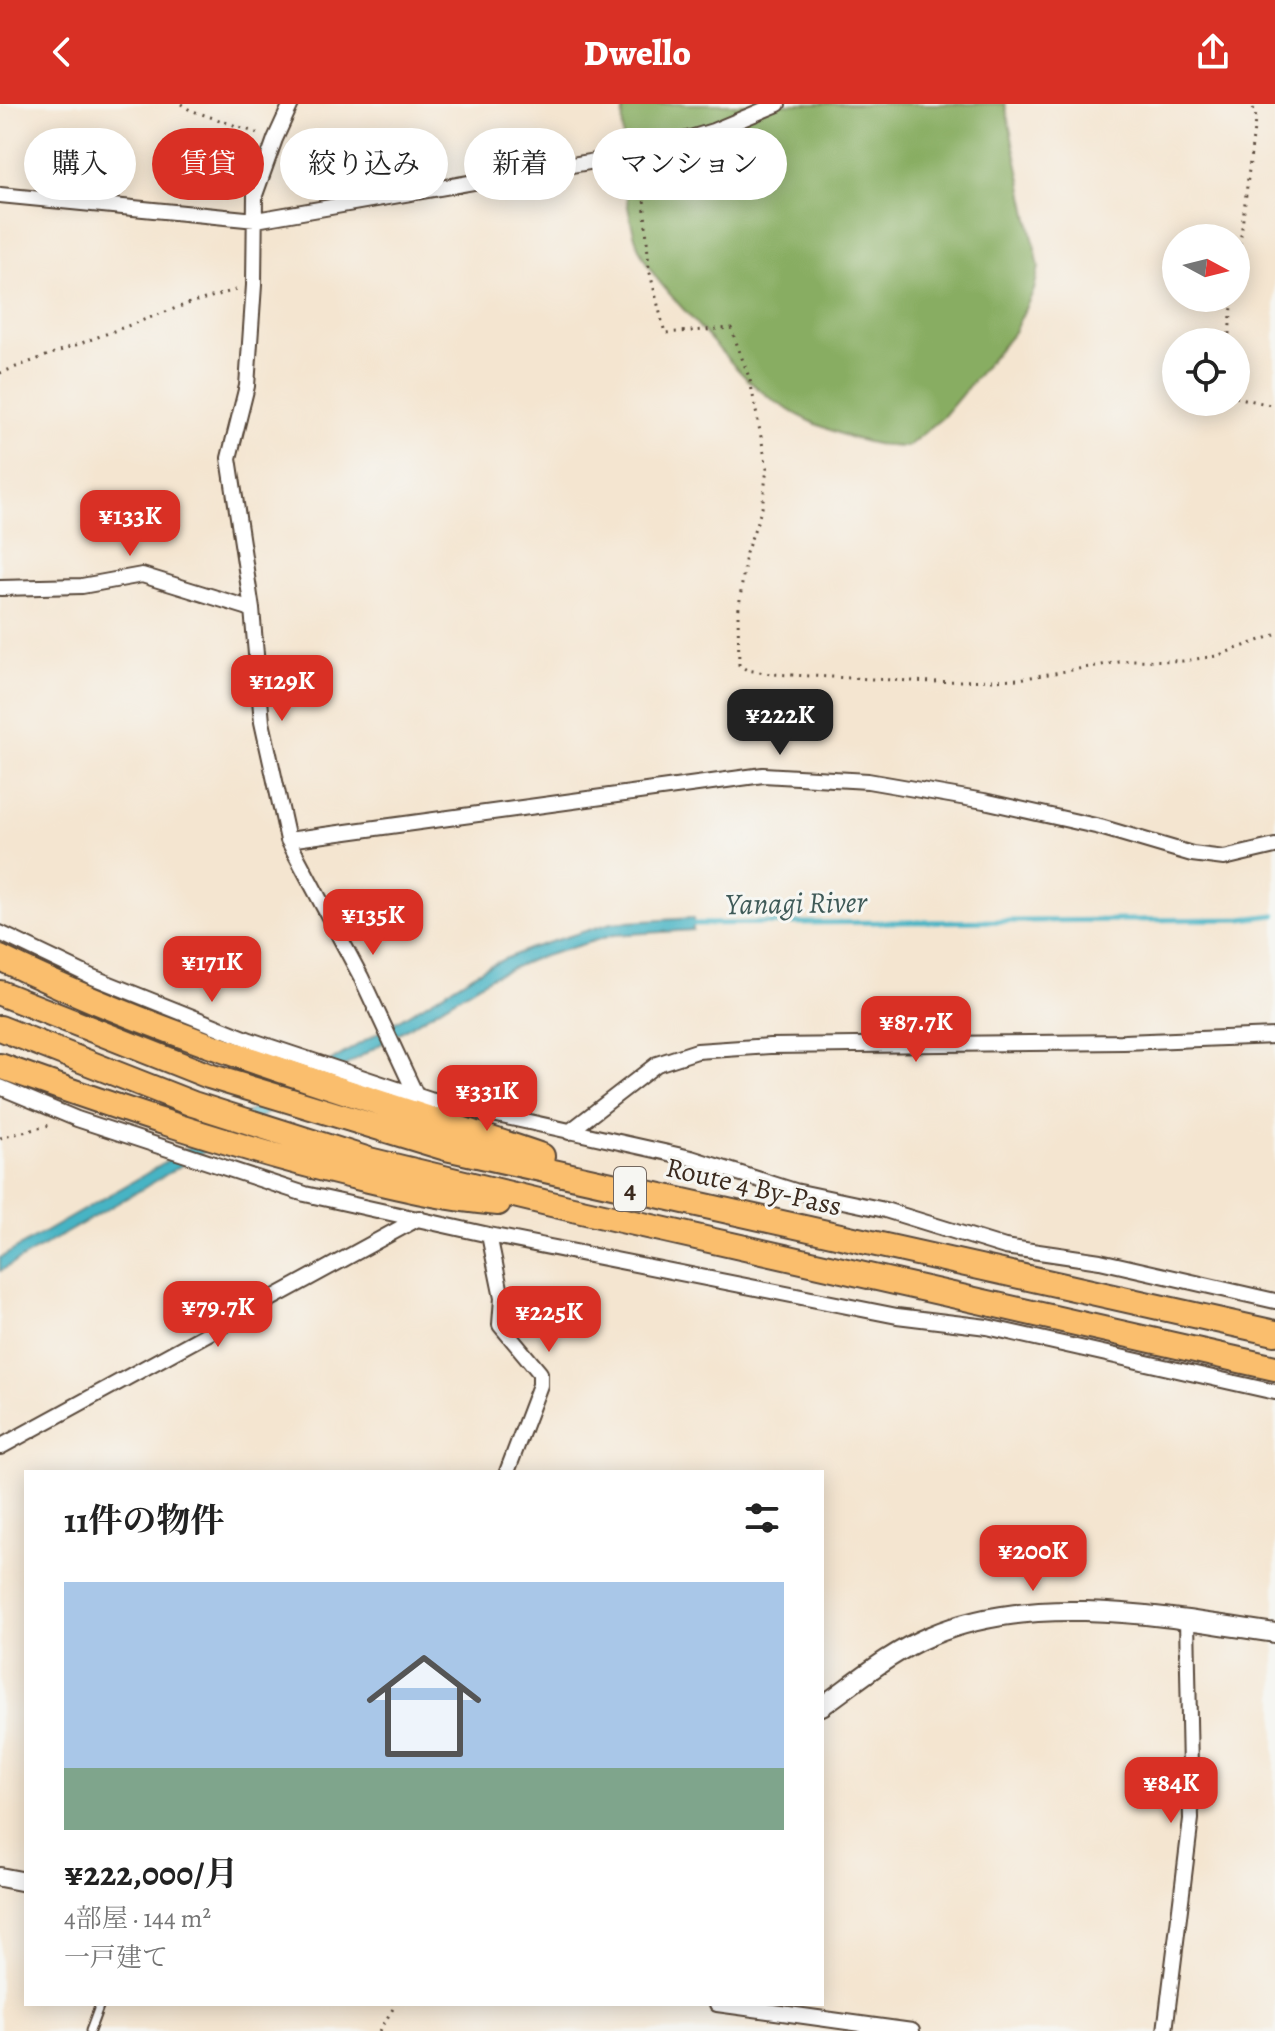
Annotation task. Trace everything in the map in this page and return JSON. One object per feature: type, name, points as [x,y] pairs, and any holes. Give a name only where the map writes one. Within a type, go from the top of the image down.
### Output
[{"type":"highway","points":[[0,958],[51,983],[215,1049],[664,1197]]},
{"type":"highway","name":"Route 4 By-Pass","points":[[0,993],[209,1076],[446,1148],[1275,1333]]},
{"type":"highway","name":"4","points":[[0,1028],[193,1104],[369,1160],[1275,1368]]},
{"type":"highway","points":[[0,1066],[130,1113],[286,1160],[452,1200],[568,1208]]},
{"type":"street","points":[[291,104],[255,195],[254,285],[247,386],[229,458],[252,609],[262,722],[288,840],[361,977],[416,1095]]},
{"type":"street","points":[[720,128],[778,104]]},
{"type":"street","points":[[0,195],[256,220],[592,162]]},
{"type":"street","points":[[0,588],[82,586],[142,575],[252,609]]},
{"type":"street","points":[[288,840],[763,775],[868,781],[984,801],[1100,827],[1192,854],[1224,858],[1275,846]]},
{"type":"street","points":[[0,933],[90,976],[250,1040],[416,1095],[691,1158],[795,1191],[885,1210],[1005,1247],[1100,1261],[1275,1301]]},
{"type":"street","points":[[569,1132],[657,1064],[697,1051],[770,1046],[1124,1042],[1275,1036]]},
{"type":"street","points":[[0,1087],[77,1119],[305,1194],[489,1235],[897,1316],[987,1327],[1275,1392]]},
{"type":"street","points":[[0,1447],[419,1218]]},
{"type":"street","points":[[489,1235],[502,1298],[500,1325],[540,1373],[536,1395],[508,1470]]},
{"type":"street","points":[[824,1705],[929,1636],[977,1621],[1057,1610],[1152,1615],[1275,1633]]},
{"type":"street","points":[[1165,2031],[1191,1819],[1187,1620]]},
{"type":"street","points":[[0,1877],[24,1882]]},
{"type":"street","points":[[731,2006],[912,2031]]},
{"type":"lane","points":[[90,2031],[99,2006]]},
{"type":"path","points":[[181,104],[190,110],[275,139]]},
{"type":"path","points":[[1242,224],[1256,112],[1249,104]]},
{"type":"path","points":[[644,200],[649,269],[665,333],[731,328],[750,380],[762,438],[767,468],[762,508],[746,553],[738,615],[739,665],[747,670],[786,675],[932,682],[1019,679],[1131,660],[1183,661],[1216,656],[1275,635]]},
{"type":"path","points":[[0,373],[187,304],[254,285]]},
{"type":"path","points":[[1250,400],[1275,406]]},
{"type":"path","points":[[0,1138],[77,1119]]},
{"type":"path","points":[[379,2031],[395,2006]]},
{"type":"green space","points":[[623,104],[1005,104],[1039,267],[1034,290],[1014,332],[943,417],[907,447],[864,441],[841,434],[777,402],[724,355],[645,261],[635,237],[627,200],[787,200],[787,128],[623,128]]},
{"type":"water","points":[[693,918],[693,930],[613,935],[531,960],[491,977],[149,1185],[0,1271],[0,1258],[144,1175],[486,967],[528,949],[611,923]]},
{"type":"waterway","name":"Yanagi River","points":[[688,924],[1242,919],[1275,915]]}]
